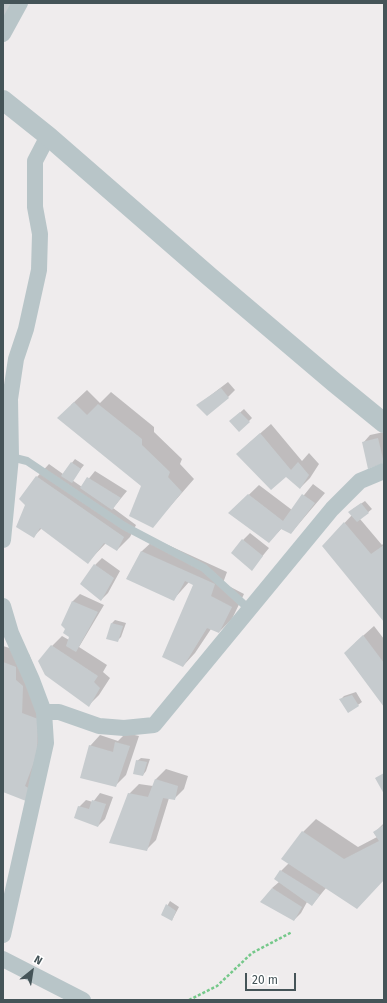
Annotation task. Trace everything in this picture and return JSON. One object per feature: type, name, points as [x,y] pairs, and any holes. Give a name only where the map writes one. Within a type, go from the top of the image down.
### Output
[{"type":"street","points":[[3,34],[20,3]]},
{"type":"street","points":[[3,100],[48,136],[335,384],[384,423]]},
{"type":"street","points":[[3,540],[11,456],[10,399],[16,359],[26,329],[39,270],[40,234],[35,207],[35,161],[48,136]]},
{"type":"street","points":[[44,712],[59,712],[99,726],[124,728],[154,725],[332,509],[360,481],[384,471]]},
{"type":"street","points":[[3,606],[11,633],[32,680],[44,712],[46,743],[3,935]]},
{"type":"street","points":[[3,959],[84,1000]]},
{"type":"lane","points":[[11,456],[27,461],[124,526],[204,568],[249,609]]},
{"type":"path","points":[[189,1000],[217,986],[252,953],[292,932]]},
{"type":"building","points":[[3,3],[25,3],[3,26]]},
{"type":"building","points":[[221,388],[229,398],[207,416],[196,405]]},
{"type":"building","points":[[74,402],[87,415],[98,404],[142,439],[142,445],[170,472],[168,477],[182,492],[153,528],[129,516],[141,486],[57,418]]},
{"type":"building","points":[[240,412],[250,422],[239,432],[229,421]]},
{"type":"building","points":[[260,433],[291,470],[298,462],[309,475],[300,489],[286,477],[271,490],[236,454]]},
{"type":"building","points":[[378,438],[384,463],[368,469],[362,442]]},
{"type":"building","points":[[71,462],[81,469],[72,483],[61,476]]},
{"type":"building","points":[[36,476],[124,537],[117,551],[104,543],[88,564],[40,528],[34,538],[16,527],[25,505],[19,499]]},
{"type":"building","points":[[87,477],[121,498],[112,510],[80,488]]},
{"type":"building","points":[[248,494],[283,521],[302,494],[315,503],[291,534],[281,529],[269,543],[228,513]]},
{"type":"building","points":[[361,503],[369,513],[357,522],[348,512]]},
{"type":"building","points":[[344,522],[371,554],[384,545],[384,622],[322,546]]},
{"type":"building","points":[[242,539],[263,556],[252,571],[231,553]]},
{"type":"building","points":[[141,551],[215,584],[211,596],[232,607],[219,633],[207,628],[183,667],[162,657],[193,585],[185,581],[174,601],[126,579]]},
{"type":"building","points":[[94,564],[114,578],[101,601],[80,584]]},
{"type":"building","points":[[72,601],[98,612],[76,652],[66,646],[69,637],[63,633],[65,629],[61,625]]},
{"type":"building","points":[[111,623],[123,626],[118,642],[106,639]]},
{"type":"building","points":[[363,635],[384,663],[384,707],[344,653]]},
{"type":"building","points":[[51,645],[98,676],[94,682],[100,688],[89,707],[45,675],[38,661]]},
{"type":"building","points":[[3,662],[16,667],[16,680],[23,686],[22,713],[38,719],[37,754],[25,786],[30,789],[26,801],[3,792]]},
{"type":"building","points":[[352,695],[359,706],[348,713],[339,699]]},
{"type":"building","points":[[115,742],[130,746],[116,787],[80,778],[89,745],[113,752]]},
{"type":"building","points":[[136,760],[147,762],[143,776],[133,774]]},
{"type":"building","points":[[384,773],[384,794],[375,778]]},
{"type":"building","points":[[155,779],[178,786],[175,800],[163,798],[147,851],[109,843],[128,793],[148,797]]},
{"type":"building","points":[[92,800],[106,804],[98,827],[74,818],[78,806],[89,809]]},
{"type":"building","points":[[384,825],[384,880],[357,909],[281,859],[302,831],[344,859],[379,841],[373,832]]},
{"type":"building","points":[[280,870],[320,895],[312,906],[274,879]]},
{"type":"building","points":[[272,888],[302,907],[294,921],[260,902]]},
{"type":"building","points":[[166,904],[176,911],[172,921],[161,915]]}]
